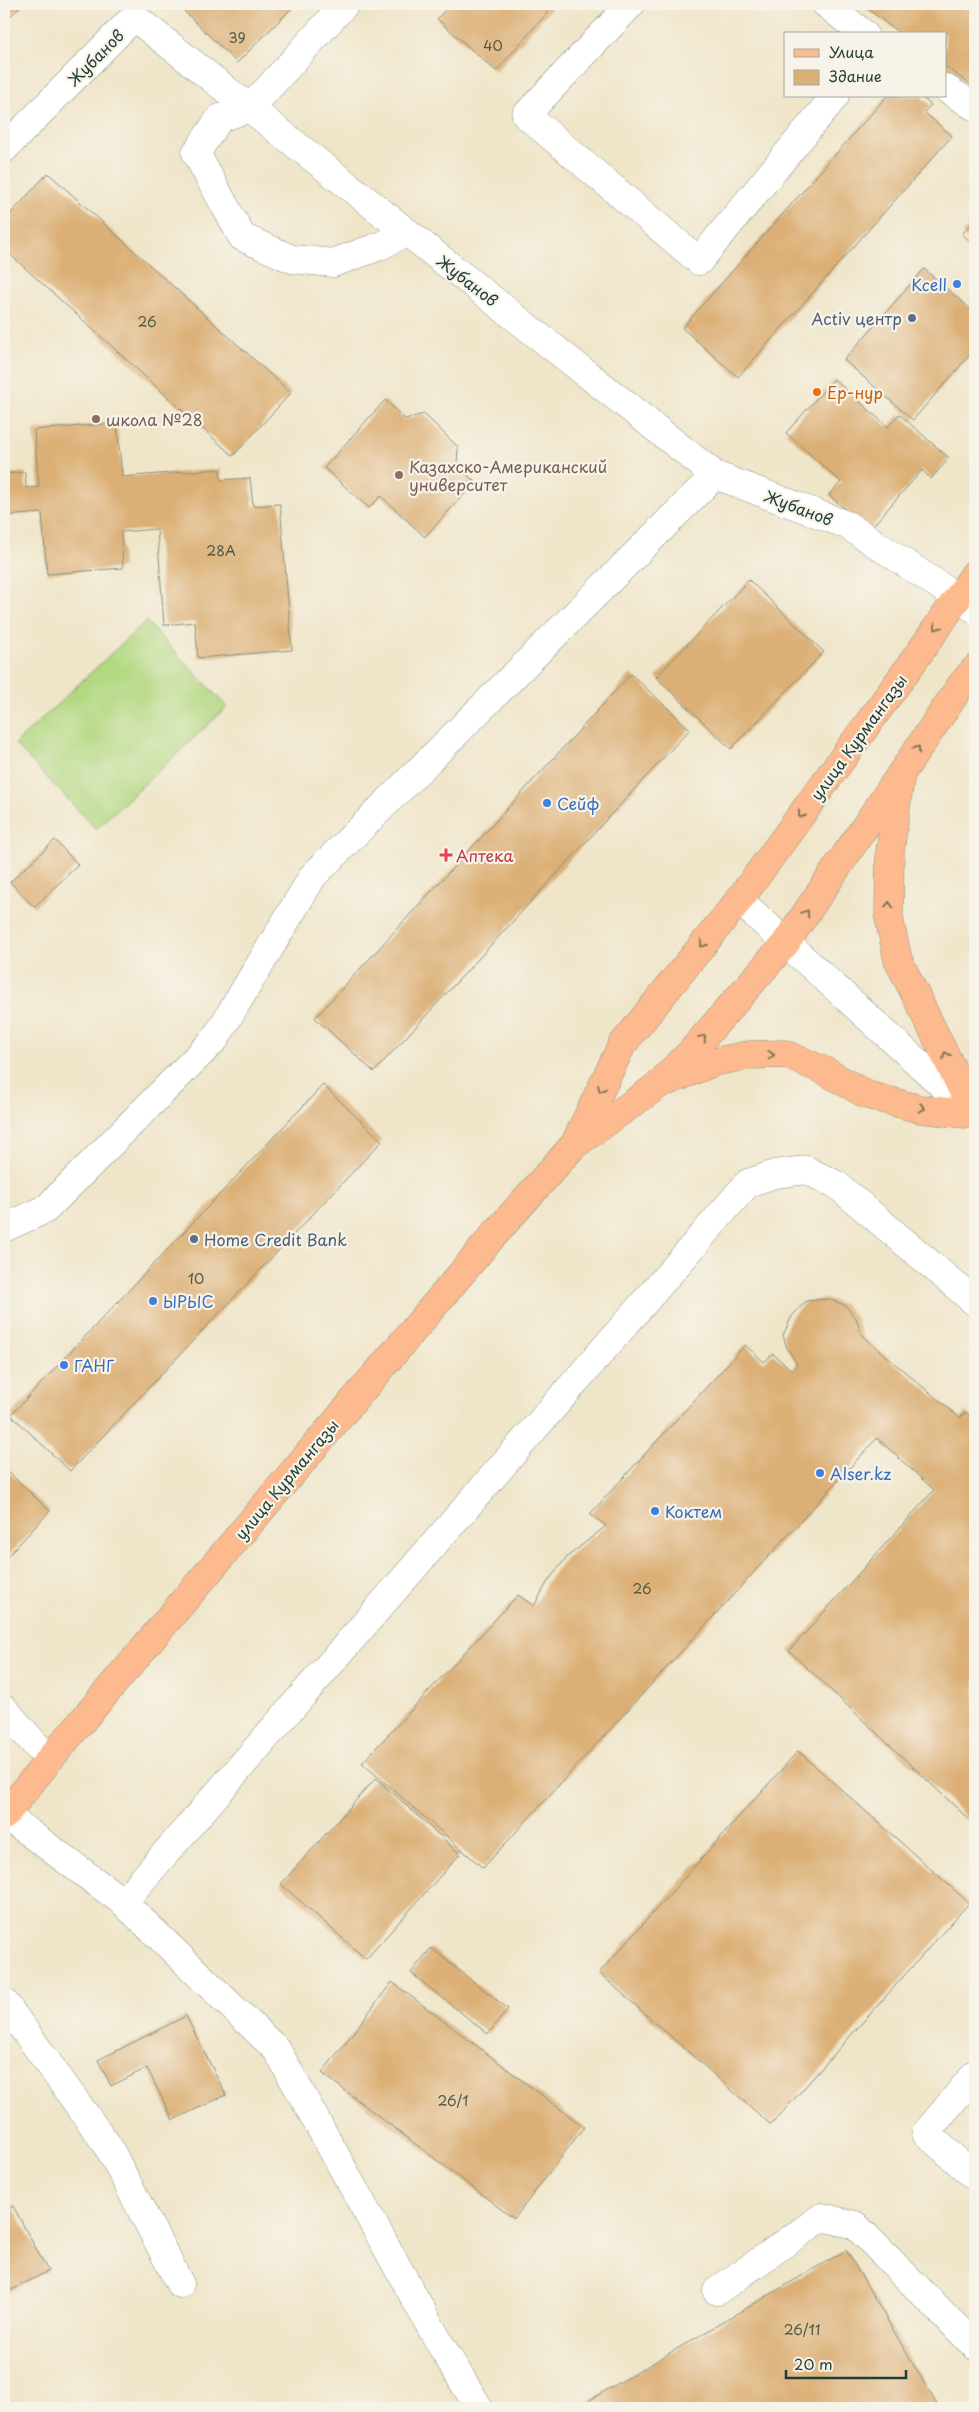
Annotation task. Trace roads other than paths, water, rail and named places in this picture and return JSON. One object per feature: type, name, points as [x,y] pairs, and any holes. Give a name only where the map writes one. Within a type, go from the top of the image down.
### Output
[{"type":"main road","name":"улица Курмангазы","points":[[573,1146],[622,1045],[739,900],[966,604],[975,572]]},
{"type":"main road","name":"улица Курмангазы","points":[[4,1815],[48,1760],[486,1244],[573,1146],[657,1086],[690,1053],[785,944],[962,684],[975,669]]},
{"type":"main road","points":[[901,773],[890,851],[889,918],[898,960],[975,1115]]},
{"type":"main road","points":[[657,1086],[714,1062],[750,1055],[785,1054],[826,1071],[867,1095],[920,1109],[975,1115]]},
{"type":"street","points":[[344,4],[250,108],[220,118],[196,153],[215,191],[242,237],[292,259],[333,263],[380,246],[407,232]]},
{"type":"street","points":[[631,4],[526,115],[699,261],[833,98]]},
{"type":"street","points":[[826,4],[861,32]]},
{"type":"street","name":"Жубанов","points":[[4,149],[134,18],[715,475],[847,525],[966,604]]},
{"type":"street","points":[[946,89],[975,107]]},
{"type":"street","points":[[4,1228],[46,1209],[215,1039],[313,876],[715,475]]},
{"type":"street","points":[[739,900],[785,944],[918,1060],[975,1115]]},
{"type":"street","points":[[123,1902],[748,1182],[775,1174],[806,1170],[837,1184],[975,1302]]},
{"type":"street","points":[[4,1709],[48,1760]]},
{"type":"street","points":[[4,1815],[123,1902],[277,2050],[439,2342],[479,2408]]},
{"type":"street","points":[[4,2002],[108,2146],[180,2284]]},
{"type":"street","points":[[975,2074],[926,2133],[975,2177]]},
{"type":"street","points":[[717,2291],[822,2217],[854,2225],[975,2346]]},
{"type":"place","name":"Kcell","points":[[957,284]]},
{"type":"place","name":"Activ центр","points":[[912,318]]},
{"type":"place","name":"Ер-нур","points":[[817,392]]},
{"type":"place","name":"школа №28","points":[[96,419]]},
{"type":"place","name":"Казахско-Американский университет","points":[[399,475]]},
{"type":"place","name":"Сейф","points":[[547,803]]},
{"type":"place","name":"Аптека","points":[[446,855]]},
{"type":"place","name":"Home Credit Bank","points":[[194,1239]]},
{"type":"place","name":"ЫРЫС","points":[[153,1301]]},
{"type":"place","name":"ГАНГ","points":[[64,1365]]},
{"type":"place","name":"Alser.kz","points":[[820,1473]]},
{"type":"place","name":"Коктем","points":[[655,1511]]}]
